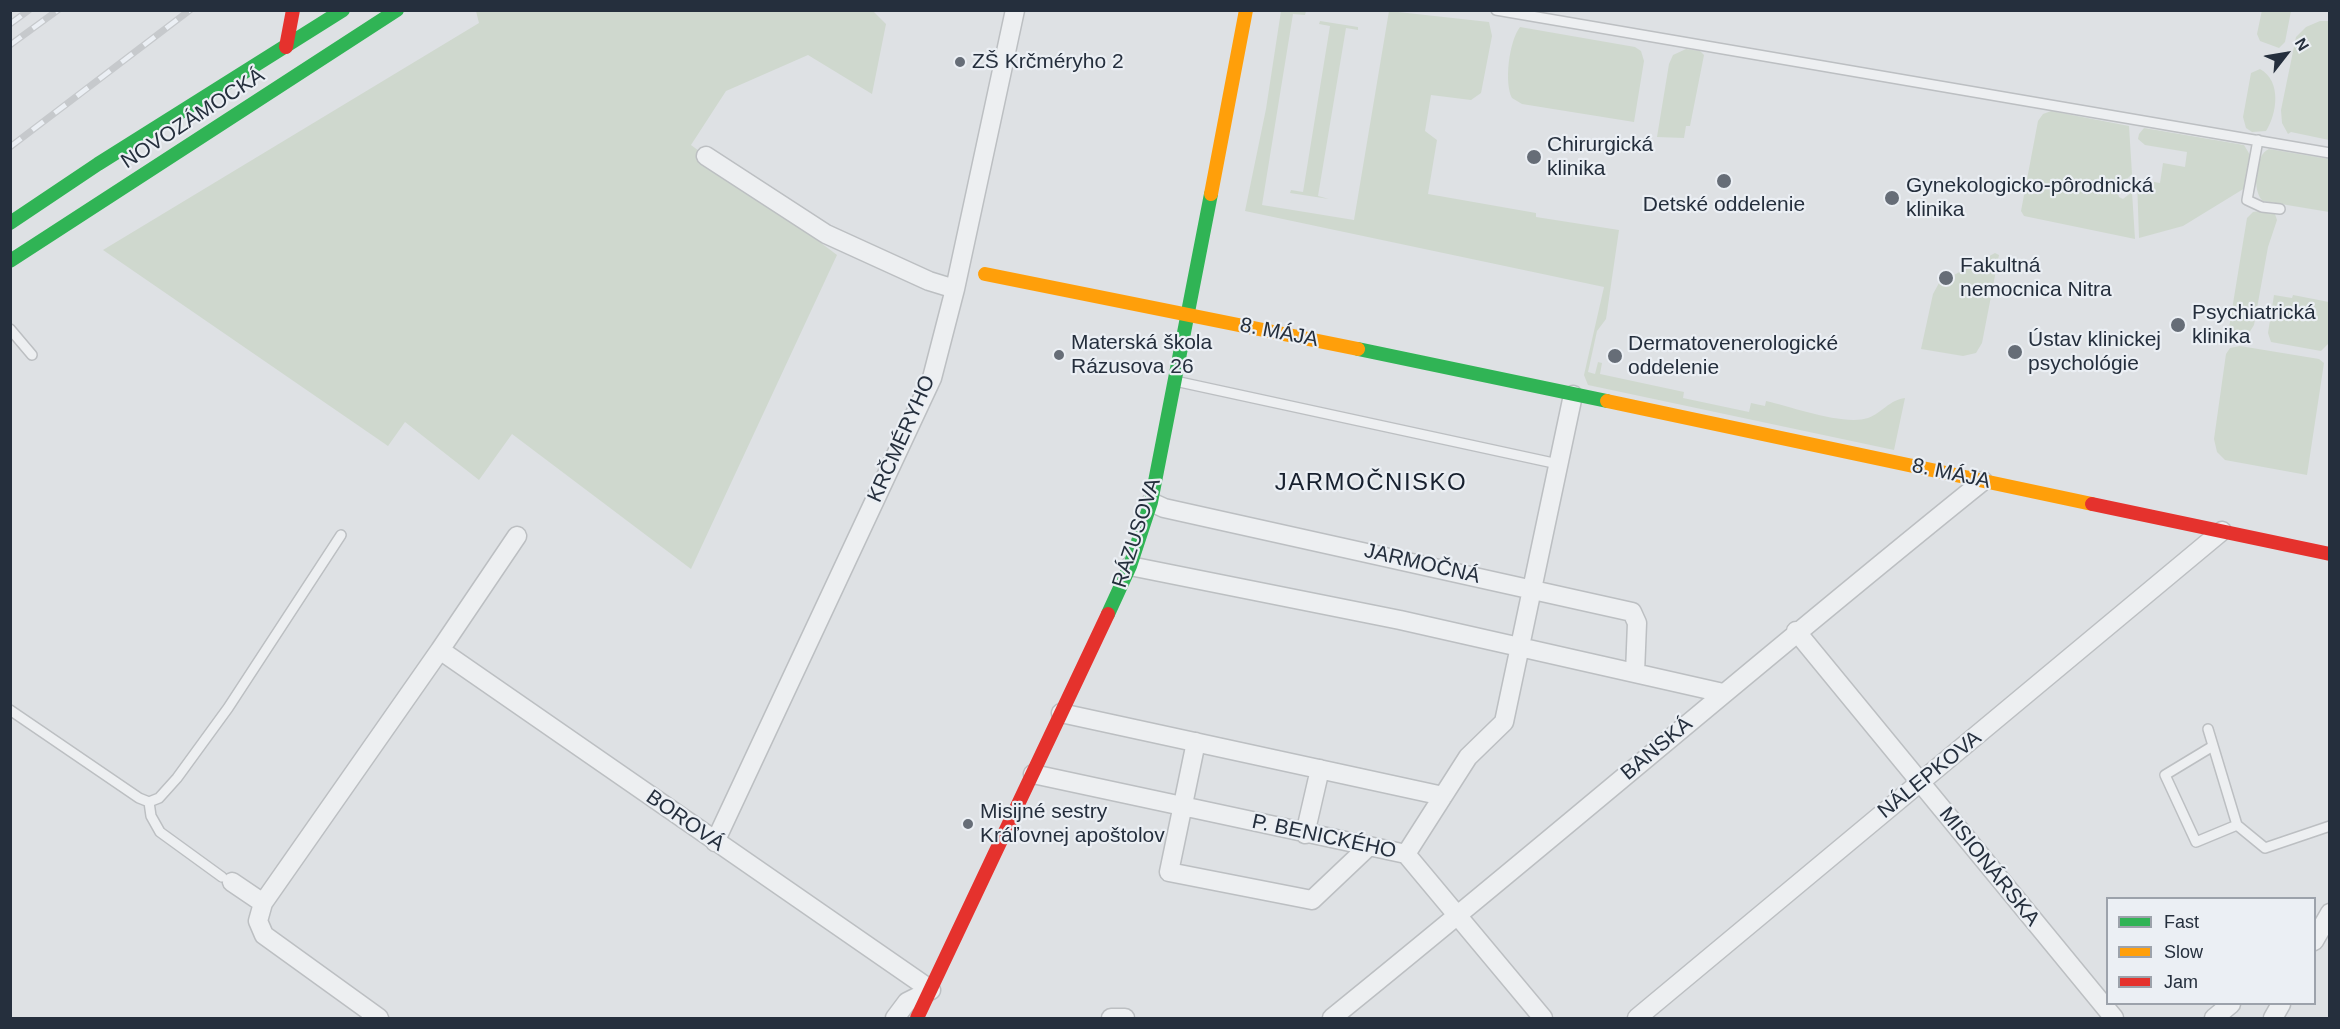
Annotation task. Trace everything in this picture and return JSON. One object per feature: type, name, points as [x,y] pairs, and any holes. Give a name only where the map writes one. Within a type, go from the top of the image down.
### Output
[{"type":"street","points":[[286,47],[293,10]]},
{"type":"street","name":"NOVOZÁMOCKÁ","points":[[10,261],[398,10]]},
{"type":"street","name":"KRČMÉRYHO","points":[[715,842],[932,378],[955,289],[1015,10]]},
{"type":"street","name":"RÁZUSOVA","points":[[917,1018],[1130,567],[1151,502],[1245,10]]},
{"type":"street","points":[[335,12],[347,43]]},
{"type":"street","name":"NOVOZÁMOCKÁ","points":[[10,223],[98,164],[286,47],[335,12]]},
{"type":"street","points":[[706,156],[826,234],[929,281],[955,289]]},
{"type":"street","name":"8. MÁJA","points":[[984,274],[1188,314],[2330,554]]},
{"type":"street","points":[[1406,854],[1468,757],[1504,722],[1518,646],[1573,395]]},
{"type":"street","name":"BANSKÁ","points":[[1332,1018],[1459,916],[1796,632],[1983,481]]},
{"type":"street","name":"JARMOČNÁ","points":[[1151,502],[1180,511],[1632,612],[1637,623],[1635,673]]},
{"type":"street","name":"NÁLEPKOVA","points":[[1637,1018],[2222,531]]},
{"type":"street","points":[[379,1018],[264,935],[258,921],[263,903],[517,536]]},
{"type":"street","points":[[1130,567],[1400,620],[1723,693]]},
{"type":"street","name":"MISIONÁRSKA","points":[[1796,632],[2114,1018]]},
{"type":"street","name":"BOROVÁ","points":[[440,650],[931,990]]},
{"type":"street","points":[[1061,713],[1443,796]]},
{"type":"street","points":[[1196,742],[1169,872],[1312,900],[1368,848]]},
{"type":"street","points":[[1305,834],[1320,769]]},
{"type":"street","name":"P. BENICKÉHO","points":[[1033,774],[1368,848],[1406,854],[1543,1018]]},
{"type":"street","points":[[227,879],[263,903]]},
{"type":"street","points":[[2316,938],[2330,913]]},
{"type":"street","points":[[895,1018],[907,1002],[931,990]]},
{"type":"street","points":[[2214,1018],[2230,1005]]},
{"type":"street","points":[[1111,1018],[1125,1018]]},
{"type":"lane","points":[[1496,10],[2330,153]]},
{"type":"lane","points":[[2258,140],[2247,200],[2262,207],[2280,210]]},
{"type":"lane","points":[[10,329],[32,356]]},
{"type":"lane","points":[[1175,381],[1558,464]]},
{"type":"lane","points":[[10,710],[139,798],[149,802],[159,798],[177,778],[228,708],[341,535]]},
{"type":"lane","points":[[2208,729],[2237,825],[2265,848],[2330,826]]},
{"type":"lane","points":[[2213,746],[2165,775],[2196,842],[2237,825]]},
{"type":"lane","points":[[149,802],[151,816],[160,832],[227,879]]},
{"type":"shaded area","points":[[872,10],[886,24],[872,94],[808,55],[726,91],[691,145],[837,255],[691,569],[512,434],[479,480],[405,422],[388,446],[103,250],[479,23],[476,11]]},
{"type":"shaded area","points":[[2262,10],[2291,11],[2285,42],[2279,48],[2260,41],[2257,34]]},
{"type":"shaded area","points":[[1281,11],[1306,11],[1305,15],[1293,14],[1262,205],[1354,220],[1389,11],[1489,22],[1492,36],[1481,93],[1471,100],[1431,95],[1425,131],[1437,140],[1428,194],[1536,213],[1536,217],[1619,230],[1606,319],[1597,331],[1588,372],[1595,374],[1598,362],[1602,363],[1600,374],[1684,392],[1683,398],[1749,412],[1751,403],[1765,406],[1766,401],[1846,420],[1868,418],[1894,401],[1905,398],[1894,450],[1588,385],[1584,375],[1604,287],[1245,211],[1266,109]]},
{"type":"shaded area","points":[[1320,21],[1358,27],[1358,30],[1346,28],[1318,196],[1329,199],[1290,193],[1291,190],[1303,192],[1330,26],[1319,24]]},
{"type":"shaded area","points":[[2320,21],[2329,21],[2329,140],[2291,132],[2288,134],[2282,123],[2281,110],[2296,37],[2306,27]]},
{"type":"shaded area","points":[[1520,27],[1635,47],[1641,51],[1644,61],[1634,122],[1522,104],[1512,98],[1508,83],[1509,62],[1513,42]]},
{"type":"shaded area","points":[[1686,49],[1700,51],[1704,55],[1690,126],[1686,126],[1684,138],[1657,137],[1669,64],[1673,55]]},
{"type":"shaded area","points":[[2260,69],[2272,81],[2275,107],[2266,131],[2252,132],[2246,128],[2243,117],[2251,73]]},
{"type":"shaded area","points":[[2051,111],[2129,126],[2132,174],[2125,181],[2119,179],[2116,187],[2119,197],[2123,199],[2132,192],[2135,239],[2024,216],[2021,211],[2038,121],[2043,114]]},
{"type":"shaded area","points":[[2144,128],[2244,145],[2250,155],[2245,188],[2183,226],[2139,238],[2137,179],[2160,183],[2163,163],[2185,167],[2187,152],[2145,145],[2138,139]]},
{"type":"shaded area","points":[[2269,149],[2329,159],[2329,212],[2263,201],[2257,190],[2256,174],[2260,158]]},
{"type":"shaded area","points":[[2253,212],[2275,214],[2277,220],[2268,247],[2254,325],[2249,333],[2239,338],[2229,328],[2247,218]]},
{"type":"shaded area","points":[[1995,253],[1999,255],[1982,343],[1976,353],[1963,356],[1921,349],[1933,294],[1939,283]]},
{"type":"shaded area","points":[[2274,295],[2292,298],[2293,295],[2329,302],[2329,343],[2321,351],[2271,342],[2268,333]]},
{"type":"shaded area","points":[[2240,346],[2319,359],[2324,363],[2307,475],[2225,460],[2217,452],[2214,439],[2226,354],[2230,348]]},
{"type":"railway","points":[[10,24],[29,10]]},
{"type":"railway","points":[[10,45],[58,10]]},
{"type":"railway","points":[[10,147],[190,10]]},
{"type":"traffic: fast","points":[[10,223],[98,164],[343,10]]},
{"type":"traffic: fast","points":[[10,261],[397,10]]},
{"type":"traffic: fast","points":[[1108,614],[1130,566],[1151,502],[1211,194]]},
{"type":"traffic: fast","points":[[1358,349],[1607,401]]},
{"type":"traffic: slow","points":[[1211,194],[1246,10]]},
{"type":"traffic: slow","points":[[985,274],[1358,349]]},
{"type":"traffic: slow","points":[[1607,401],[2092,504]]},
{"type":"traffic: jam","points":[[286,47],[293,10]]},
{"type":"traffic: jam","points":[[2092,504],[2330,554]]},
{"type":"traffic: jam","points":[[917,1018],[1108,614]]},
{"type":"place","name":"ZŠ Krčméryho 2","points":[[960,62]]},
{"type":"place","name":"Chirurgická klinika","points":[[1534,157]]},
{"type":"place","name":"Detské oddelenie","points":[[1724,181]]},
{"type":"place","name":"Gynekologicko-pôrodnická klinika","points":[[1892,198]]},
{"type":"place","name":"Fakultná nemocnica Nitra","points":[[1946,278]]},
{"type":"place","name":"Psychiatrická klinika","points":[[2178,325]]},
{"type":"place","name":"Ústav klinickej psychológie","points":[[2015,352]]},
{"type":"place","name":"Materská škola Rázusova 26","points":[[1059,355]]},
{"type":"place","name":"Dermatovenerologické oddelenie","points":[[1615,356]]},
{"type":"place","name":"Misijné sestry Kráľovnej apoštolov","points":[[968,824]]},
{"type":"district","name":"JARMOČNISKO","points":[[1371,483]]}]
